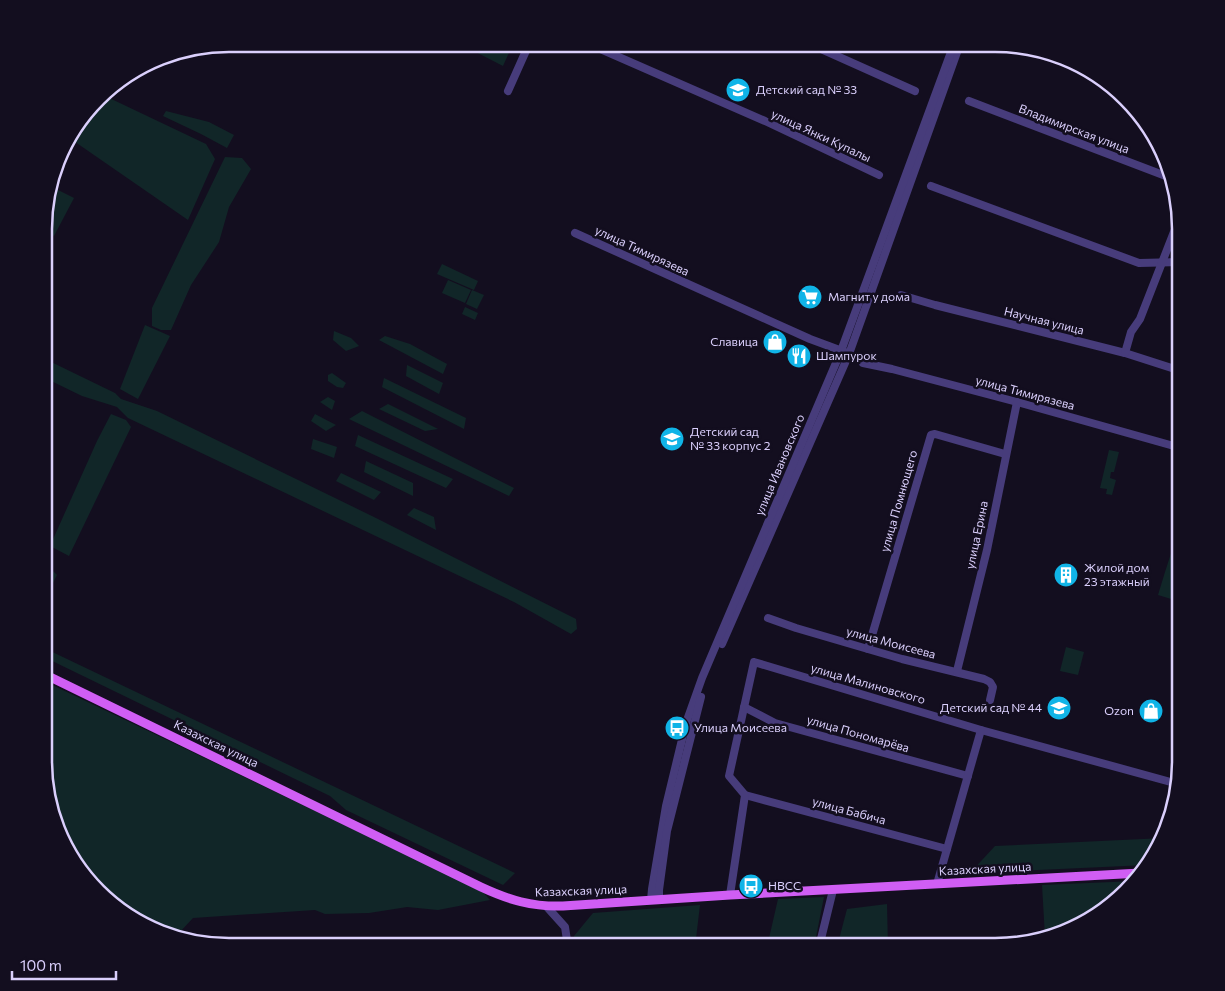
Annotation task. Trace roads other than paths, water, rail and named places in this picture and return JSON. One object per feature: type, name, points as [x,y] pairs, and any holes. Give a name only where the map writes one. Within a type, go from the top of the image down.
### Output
[{"type":"main road","name":"Казахская улица","points":[[53,678],[498,895],[524,904],[547,907],[1133,873]]},
{"type":"street","points":[[508,91],[525,52]]},
{"type":"street","name":"улица Янки Купалы","points":[[608,52],[765,122],[879,176]]},
{"type":"street","points":[[829,53],[914,91]]},
{"type":"street","name":"улица Ивановского","points":[[655,900],[652,889],[666,806],[686,723],[700,684],[841,351],[951,53]]},
{"type":"street","name":"улица Ивановского","points":[[655,900],[659,890],[667,831],[699,702],[707,679],[849,354],[957,53]]},
{"type":"street","name":"Владимирская улица","points":[[969,101],[1164,175]]},
{"type":"street","points":[[931,186],[1139,263],[1172,262]]},
{"type":"street","name":"улица Тимирязева","points":[[575,233],[810,339],[849,354]]},
{"type":"street","points":[[1125,353],[1172,238]]},
{"type":"street","name":"Научная улица","points":[[901,295],[1125,353],[1172,368]]},
{"type":"street","name":"улица Тимирязева","points":[[863,363],[1017,402],[1172,445]]},
{"type":"street","name":"улица Ерина","points":[[957,671],[987,550],[1017,402]]},
{"type":"street","name":"улица Помнющего","points":[[868,649],[931,435],[935,434],[1005,454]]},
{"type":"street","name":"улица Моисеева","points":[[768,618],[902,659],[984,679],[990,682],[993,687],[990,700]]},
{"type":"street","name":"улица Малиновского","points":[[744,707],[754,662],[981,730],[1171,782]]},
{"type":"street","points":[[730,896],[745,794],[729,776],[744,707]]},
{"type":"street","name":"улица Пономарёва","points":[[744,707],[775,722],[968,776]]},
{"type":"street","points":[[937,884],[981,730]]},
{"type":"street","name":"улица Бабича","points":[[745,794],[947,850]]},
{"type":"street","points":[[821,938],[833,890]]},
{"type":"street","points":[[547,907],[565,927],[567,938]]},
{"type":"place","name":"Детский сад № 33","points":[[738,90]]},
{"type":"place","name":"Магнит у дома","points":[[810,297]]},
{"type":"place","name":"Славица","points":[[775,342]]},
{"type":"place","name":"Шампурок","points":[[799,356]]},
{"type":"place","name":"Детский сад № 33 корпус 2","points":[[672,439]]},
{"type":"place","name":"Жилой дом 23 этажный","points":[[1066,575]]},
{"type":"place","name":"Детский сад № 44","points":[[1059,708]]},
{"type":"place","name":"Ozon","points":[[1151,711]]},
{"type":"place","name":"Улица Моисеева","points":[[677,728]]},
{"type":"place","name":"НВСС","points":[[751,886]]}]
